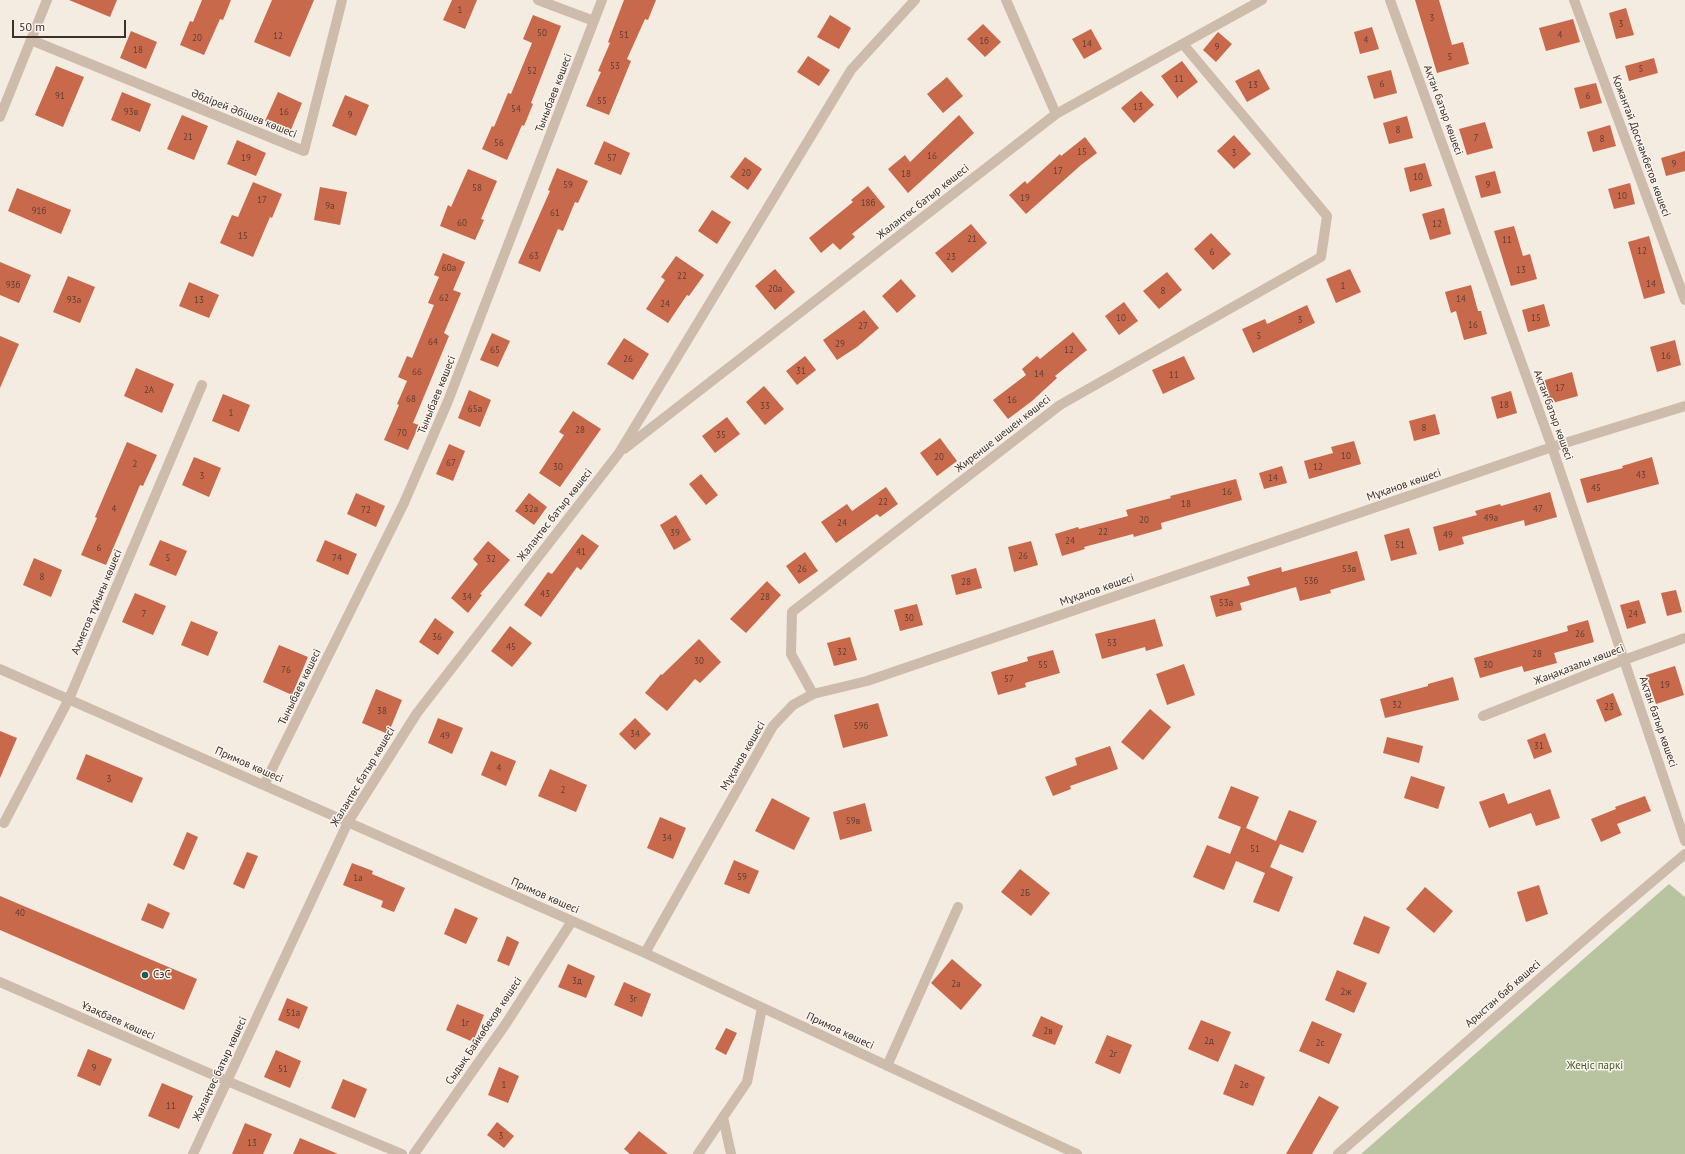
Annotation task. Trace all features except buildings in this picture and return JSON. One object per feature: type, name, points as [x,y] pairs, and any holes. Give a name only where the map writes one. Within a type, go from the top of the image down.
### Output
[{"type":"street","points":[[0,118],[47,0]]},
{"type":"street","name":"Әбдірей Әбішев көшесі","points":[[31,40],[304,151],[342,0]]},
{"type":"street","points":[[538,0],[594,21]]},
{"type":"street","name":"Тыныбаев көшесі","points":[[264,785],[404,503],[448,401],[602,0]]},
{"type":"street","name":"Жалаңтөс батыр көшесі","points":[[193,1154],[348,822],[417,713],[619,453],[850,70],[914,0]]},
{"type":"street","points":[[1006,0],[1056,114]]},
{"type":"street","name":"Жалаңтөс батыр көшесі","points":[[619,453],[1056,114],[1262,0]]},
{"type":"street","name":"Ақтан батыр көшесі","points":[[1390,0],[1552,447],[1685,841]]},
{"type":"street","name":"Қожантай Досмамбетов көшесі","points":[[1574,0],[1685,300]]},
{"type":"street","name":"Жиренше шешен көшесі","points":[[813,694],[791,654],[792,612],[1060,405],[1321,257],[1326,216],[1183,44]]},
{"type":"street","name":"Ахметов тұйығы көшесі","points":[[4,823],[69,699],[202,385]]},
{"type":"street","name":"Мұқанов көшесі","points":[[645,953],[774,726],[793,704],[813,694],[867,681],[1552,447],[1685,406]]},
{"type":"street","name":"Жаңақазалы көшесі","points":[[1483,716],[1624,660],[1685,638]]},
{"type":"street","name":"Примов көшесі","points":[[0,669],[645,953],[1077,1154]]},
{"type":"street","name":"Арыстан баб көшесі","points":[[1338,1154],[1685,854]]},
{"type":"street","points":[[887,1066],[958,907]]},
{"type":"street","name":"Сыдық Байкөбеков көшесі","points":[[414,1154],[505,1025],[572,921]]},
{"type":"street","name":"Ұзақбаев көшесі","points":[[0,982],[226,1081],[402,1154]]},
{"type":"street","points":[[698,1154],[747,1082],[762,1008]]},
{"type":"street","points":[[723,1117],[732,1154]]},
{"type":"green space","name":"Жеңіс паркі","points":[[1669,884],[1685,897],[1685,1154],[1361,1154]]},
{"type":"place","name":"СэС","points":[[145,975]]}]
